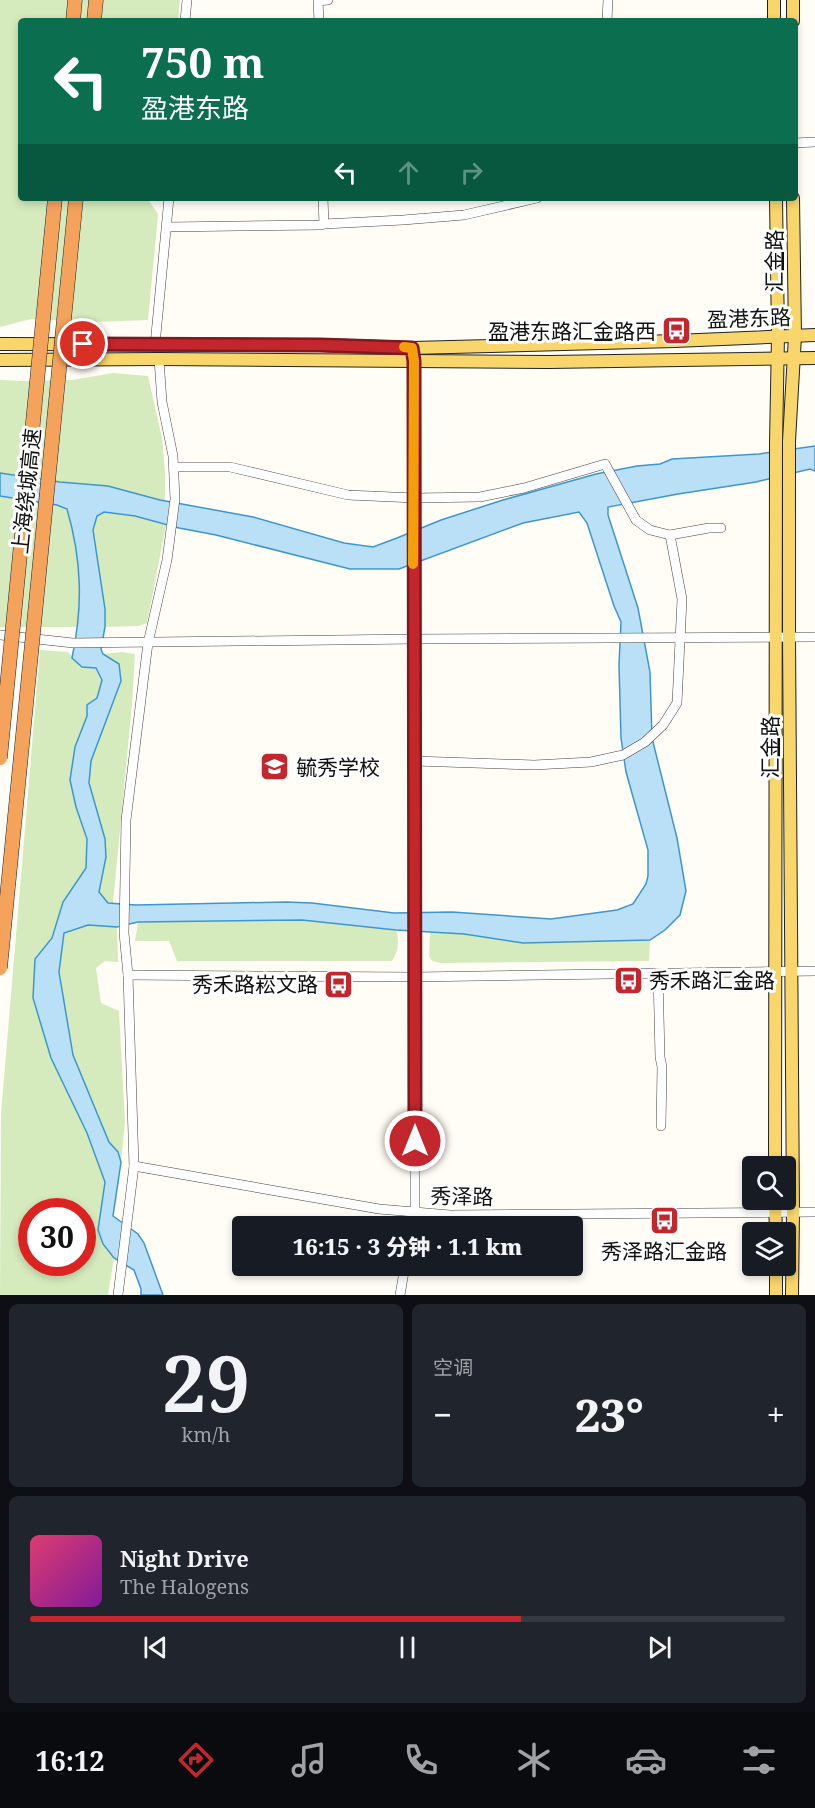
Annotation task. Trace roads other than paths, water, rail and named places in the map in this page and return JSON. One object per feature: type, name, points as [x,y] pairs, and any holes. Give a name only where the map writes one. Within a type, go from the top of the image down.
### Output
[{"type":"highway","points":[[73,18],[75,0]]},
{"type":"highway","points":[[94,18],[96,0]]},
{"type":"highway","name":"上海绕城高速","points":[[0,758],[56,201]]},
{"type":"highway","name":"上海绕城高速","points":[[0,968],[76,201]]},
{"type":"main road","points":[[774,0],[774,18]]},
{"type":"main road","points":[[793,0],[793,18]]},
{"type":"main road","name":"汇金路","points":[[776,201],[778,359],[776,486],[783,637],[791,971],[792,1295]]},
{"type":"main road","name":"汇金路","points":[[775,1156],[775,971],[783,637],[789,441],[795,336],[793,201]]},
{"type":"main road","name":"盈港东路","points":[[0,344],[412,348],[815,335]]},
{"type":"main road","name":"盈港东路","points":[[0,360],[549,362],[815,358]]},
{"type":"main road","points":[[776,1276],[776,1295]]},
{"type":"street","points":[[185,18],[187,0]]},
{"type":"street","points":[[319,18],[318,2],[328,0]]},
{"type":"street","points":[[607,18],[608,0]]},
{"type":"street","points":[[798,143],[815,142]]},
{"type":"street","points":[[155,345],[169,201]]},
{"type":"street","points":[[323,201],[324,224]]},
{"type":"street","points":[[166,227],[321,225],[403,220],[464,215],[524,201]]},
{"type":"street","points":[[412,348],[414,361],[414,1216]]},
{"type":"street","points":[[118,1295],[134,1166],[128,975],[124,933],[126,820],[148,643],[167,560],[175,499],[174,467],[159,382],[159,359]]},
{"type":"street","points":[[174,467],[230,467],[348,495],[480,497],[524,488],[605,464],[636,520],[650,530],[670,536],[709,528],[722,528]]},
{"type":"street","points":[[415,761],[534,765],[591,762],[622,755],[645,742],[663,725],[677,703],[682,599],[670,536]]},
{"type":"street","points":[[0,634],[73,643],[815,637]]},
{"type":"street","points":[[128,975],[415,976],[815,971]]},
{"type":"street","points":[[658,973],[662,1067],[661,1126]]},
{"type":"street","name":"秀泽路","points":[[134,1166],[379,1209],[415,1213],[450,1215],[742,1207]]},
{"type":"street","name":"秀泽路","points":[[787,1210],[815,1212]]},
{"type":"street","points":[[400,1295],[403,1276]]},
{"type":"water","points":[[815,446],[815,471],[810,469],[756,482],[608,507],[608,515],[638,608],[650,672],[652,738],[677,838],[686,891],[680,915],[665,930],[650,940],[523,943],[464,934],[396,930],[302,920],[138,922],[117,927],[88,925],[64,933],[59,972],[73,1055],[109,1142],[118,1152],[121,1162],[113,1216],[138,1234],[144,1243],[163,1295],[141,1295],[134,1270],[114,1258],[103,1244],[98,1230],[105,1182],[87,1133],[51,1058],[33,998],[35,959],[52,938],[63,902],[86,868],[87,839],[70,780],[75,747],[87,716],[87,705],[97,698],[102,680],[96,668],[82,667],[72,658],[78,620],[79,584],[76,547],[67,509],[57,505],[0,496],[0,473],[108,486],[160,500],[253,517],[344,543],[373,547],[441,520],[596,474],[660,464],[672,459],[759,454]],"holes":[[[104,512],[135,516],[350,569],[399,569],[523,523],[579,512],[587,523],[621,622],[619,665],[621,738],[626,772],[648,850],[646,884],[633,904],[617,910],[551,919],[452,912],[394,913],[286,902],[136,905],[108,903],[99,892],[106,857],[105,839],[89,783],[91,761],[121,681],[119,664],[103,654],[101,649],[105,609],[93,530],[97,516]]]},
{"type":"place","name":"盈港东路汇金路西","points":[[677,331]]},
{"type":"place","name":"毓秀学校","points":[[275,767]]},
{"type":"place","name":"秀禾路汇金路","points":[[628,980]]},
{"type":"place","name":"秀禾路崧文路","points":[[339,984]]},
{"type":"place","name":"秀泽路汇金路","points":[[664,1220]]}]
